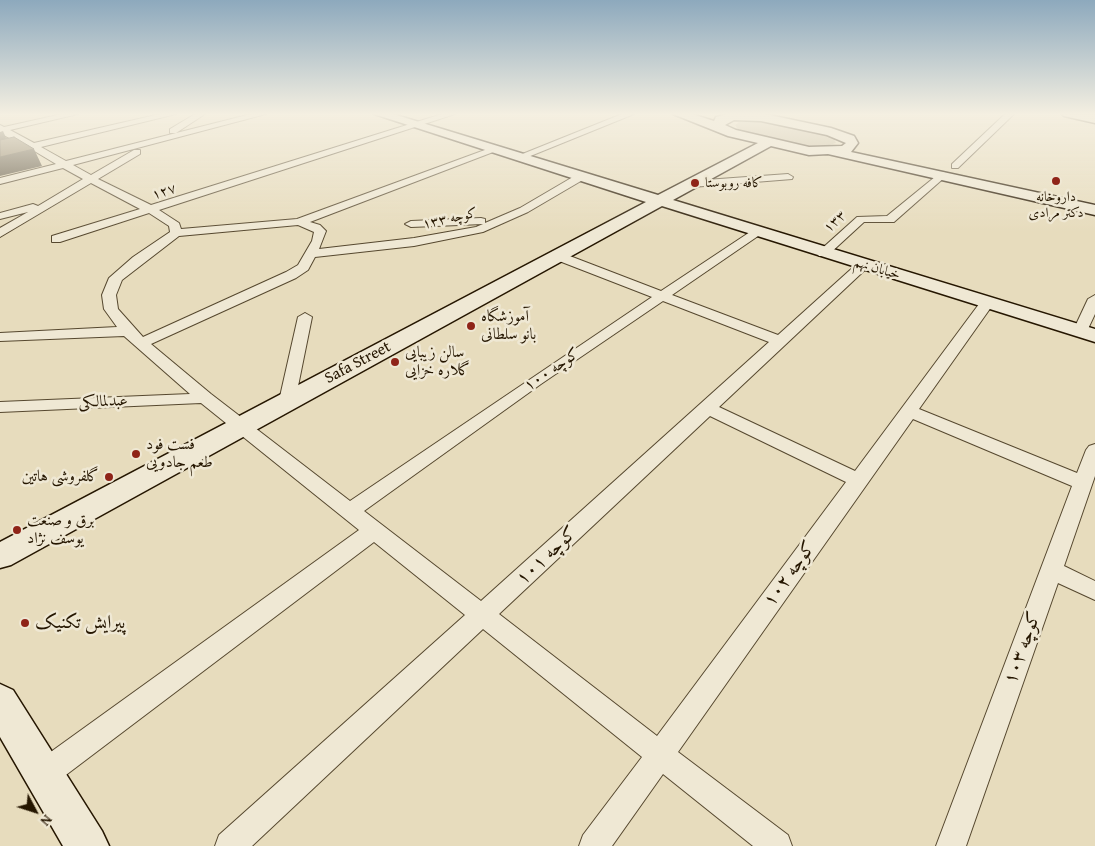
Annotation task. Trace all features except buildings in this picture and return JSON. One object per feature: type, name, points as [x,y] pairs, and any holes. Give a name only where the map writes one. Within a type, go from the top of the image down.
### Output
[{"type":"street","points":[[45,153],[90,180],[151,210],[175,225],[176,233]]},
{"type":"street","points":[[0,181],[110,153]]},
{"type":"street","points":[[0,233],[135,153]]},
{"type":"street","name":"۱۲۷","points":[[56,239],[328,153]]},
{"type":"street","points":[[486,153],[299,222],[176,233],[136,260],[116,278],[109,294],[111,309],[128,331],[205,398],[777,846]]},
{"type":"street","name":"خیابان نهم","points":[[508,153],[1087,334]]},
{"type":"street","points":[[520,157],[529,153]]},
{"type":"street","name":"Safa Street","points":[[0,556],[748,153]]},
{"type":"street","points":[[840,153],[1095,210]]},
{"type":"street","points":[[897,153],[1095,197]]},
{"type":"street","points":[[955,166],[968,153]]},
{"type":"street","name":"۱۳۳","points":[[823,253],[860,219],[890,220],[941,175]]},
{"type":"street","name":"کوچه ۱۳۳","points":[[312,254],[456,235],[478,230],[506,219],[582,176]]},
{"type":"street","points":[[692,184],[788,177]]},
{"type":"street","points":[[0,216],[56,200]]},
{"type":"street","points":[[412,224],[506,219]]},
{"type":"street","points":[[141,343],[291,275],[303,267],[318,242],[320,231],[316,227],[299,222]]},
{"type":"street","name":"کوچه ۱۰۰","points":[[350,511],[535,381],[757,232]]},
{"type":"street","points":[[558,256],[780,341]]},
{"type":"street","name":"کوچه ۱۰۱","points":[[230,846],[484,615],[863,265]]},
{"type":"street","points":[[1087,334],[1095,299]]},
{"type":"street","name":"کوچه ۱۰۲","points":[[594,846],[987,303]]},
{"type":"street","points":[[286,401],[305,317]]},
{"type":"street","points":[[0,337],[128,331]]},
{"type":"street","name":"عبدلمالکی","points":[[0,407],[205,398]]},
{"type":"street","points":[[708,408],[858,480]]},
{"type":"street","points":[[909,411],[1083,483]]},
{"type":"street","name":"کوچه ۱۰۳","points":[[951,846],[1095,450]]},
{"type":"street","points":[[44,774],[375,530]]},
{"type":"street","points":[[1051,570],[1095,591]]},
{"type":"street","points":[[0,702],[87,846]]},
{"type":"place","name":"داروخانه دکتر مرادی","points":[[1056,181]]},
{"type":"place","name":"کافه روبوستا","points":[[695,183]]},
{"type":"place","name":"آموزشگاه بانو سلطانی","points":[[471,326]]},
{"type":"place","name":"سالن زیبایی گلاره خزایی","points":[[395,362]]},
{"type":"place","name":"فست فود طعم جادویی","points":[[136,454]]},
{"type":"place","name":"گلفروشی هاتین","points":[[109,477]]},
{"type":"place","name":"برق و صنعت یوسف نژاد","points":[[17,530]]},
{"type":"place","name":"پیرایش تکنیک","points":[[25,623]]}]
